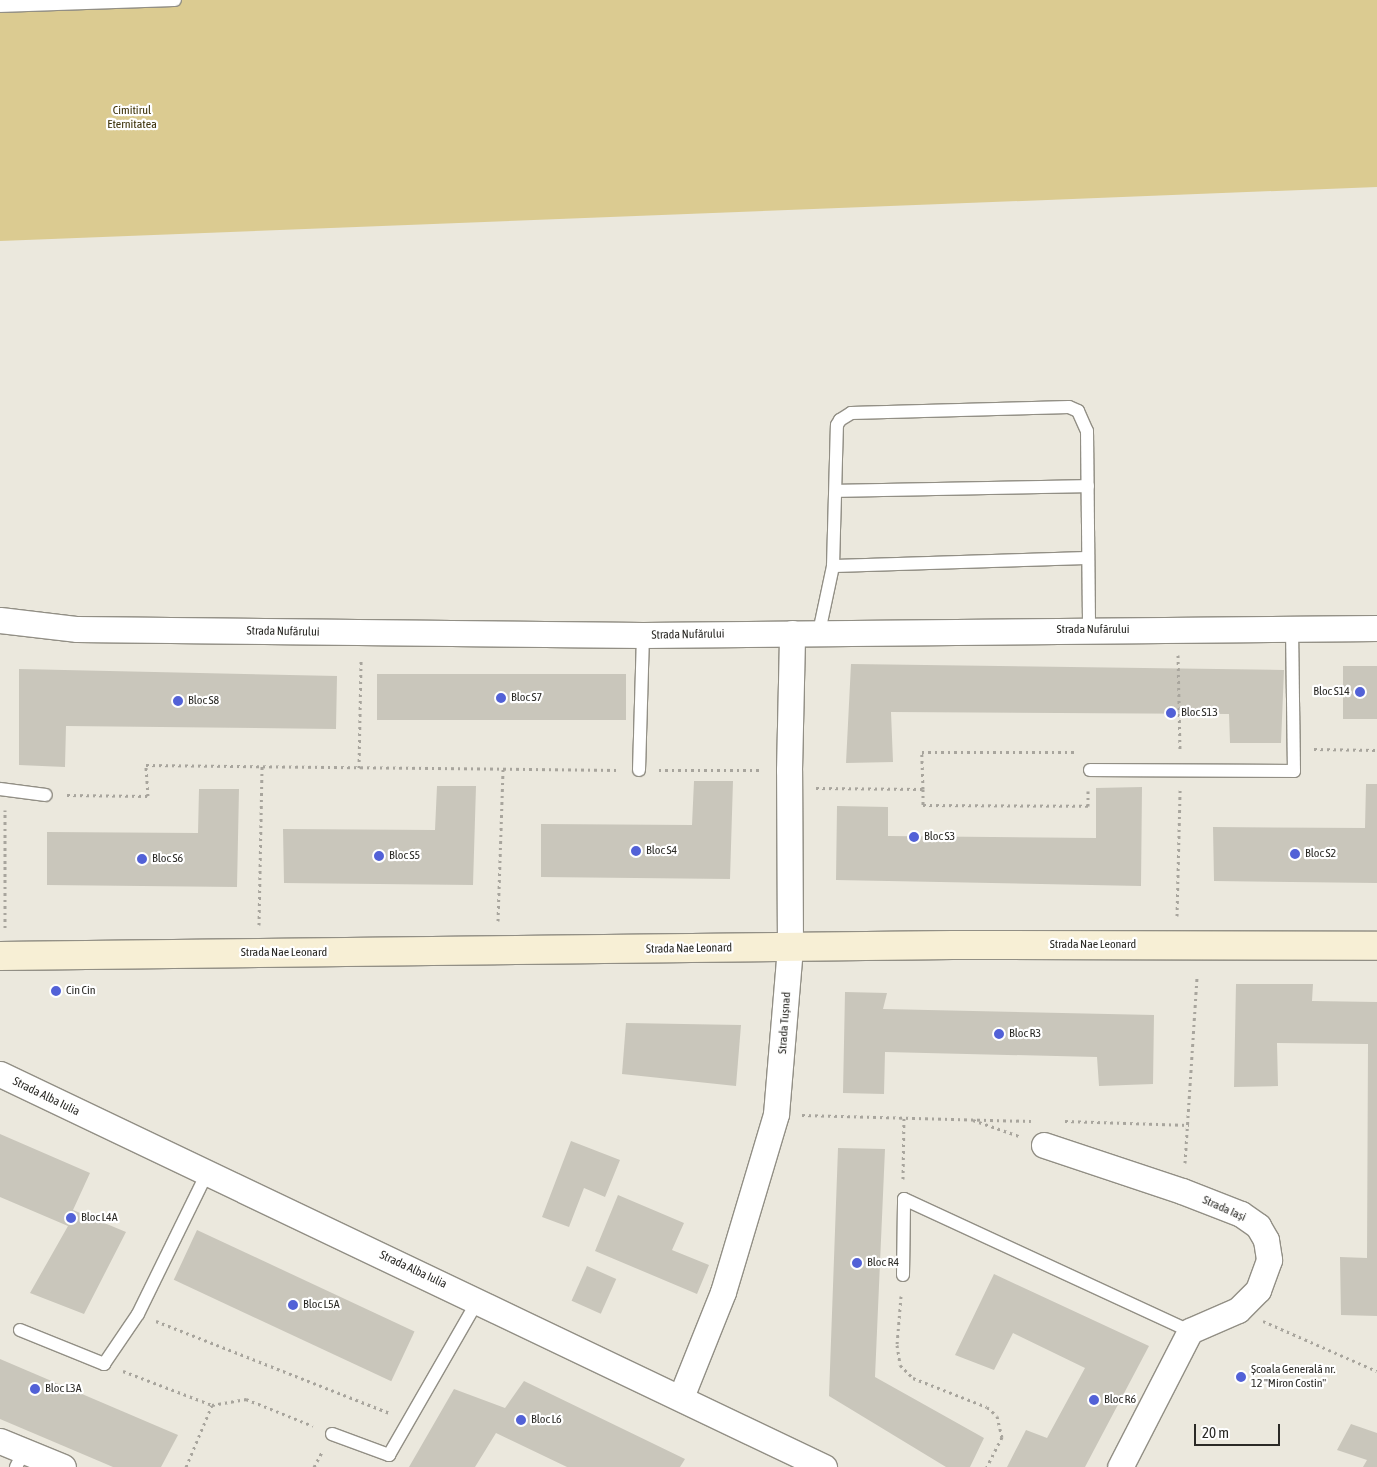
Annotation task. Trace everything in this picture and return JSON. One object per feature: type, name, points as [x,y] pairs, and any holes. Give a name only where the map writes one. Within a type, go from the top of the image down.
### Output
[{"type":"street","name":"Strada Nufărului","points":[[0,620],[77,629],[644,636],[819,632],[1377,628]]},
{"type":"street","name":"Strada Tușnad","points":[[681,1397],[723,1292],[776,1114],[790,947],[792,633]]},
{"type":"street","name":"Strada Nae Leonard","points":[[2,956],[1198,944],[1377,946]]},
{"type":"street","name":"Strada Alba Iulia","points":[[0,1074],[206,1175],[478,1300],[681,1397],[808,1464]]},
{"type":"street","name":"Strada Iași","points":[[1042,1133],[1241,1214],[1258,1226],[1266,1240],[1269,1260],[1258,1290],[1238,1310],[1190,1331]]},
{"type":"street","points":[[1120,1467],[1190,1331]]},
{"type":"street","points":[[0,1441],[20,1459],[63,1467]]},
{"type":"lane","points":[[0,6],[175,0]]},
{"type":"lane","points":[[819,632],[833,566],[837,425],[851,413],[1069,407],[1078,410],[1087,431],[1089,630]]},
{"type":"lane","points":[[836,490],[1088,486]]},
{"type":"lane","points":[[833,566],[1088,558]]},
{"type":"lane","points":[[1090,770],[1294,772],[1296,748],[1292,630]]},
{"type":"lane","points":[[639,770],[644,636]]},
{"type":"lane","points":[[3,790],[46,794]]},
{"type":"lane","points":[[20,1330],[104,1364],[138,1314],[206,1175]]},
{"type":"lane","points":[[903,1275],[904,1199],[1190,1331]]},
{"type":"lane","points":[[332,1434],[389,1456],[407,1420],[478,1300]]},
{"type":"path","points":[[359,768],[362,633]]},
{"type":"path","points":[[1296,748],[1377,750]]},
{"type":"path","points":[[922,752],[1090,752],[1088,806],[923,805],[923,789],[922,752]]},
{"type":"path","points":[[46,794],[148,796],[146,765],[639,770],[923,789]]},
{"type":"path","points":[[259,953],[262,766]]},
{"type":"path","points":[[497,952],[503,769]]},
{"type":"path","points":[[2,956],[3,790]]},
{"type":"path","points":[[1182,1191],[1189,1125],[1198,944]]},
{"type":"path","points":[[776,1114],[970,1119],[1042,1133]]},
{"type":"path","points":[[904,1118],[904,1199]]},
{"type":"path","points":[[970,1119],[1042,1133]]},
{"type":"path","points":[[1060,1121],[1189,1125]]},
{"type":"path","points":[[903,1275],[897,1345],[900,1365],[913,1378],[986,1407],[997,1416],[1002,1436],[987,1467]]},
{"type":"path","points":[[1238,1310],[1377,1371]]},
{"type":"path","points":[[138,1314],[407,1420]]},
{"type":"path","points":[[104,1364],[212,1405],[246,1399],[332,1434]]},
{"type":"path","points":[[186,1467],[212,1405]]},
{"type":"green space","name":"Cimitirul Eternitatea","points":[[0,0],[1377,0],[1377,187],[0,241]]},
{"type":"building","name":"Bloc S13","points":[[851,664],[1284,670],[1281,743],[1230,743],[1229,714],[891,712],[893,762],[846,763]]},
{"type":"building","name":"Bloc S14","points":[[1343,666],[1377,666],[1377,719],[1343,719]]},
{"type":"building","name":"Bloc S8","points":[[19,669],[337,676],[336,729],[66,726],[65,767],[19,765]]},
{"type":"building","name":"Bloc S7","points":[[377,674],[626,674],[626,720],[377,720]]},
{"type":"building","name":"Bloc S4","points":[[694,781],[733,781],[730,879],[541,877],[541,824],[692,825]]},
{"type":"building","name":"Bloc S2","points":[[1366,784],[1377,784],[1377,883],[1214,881],[1213,827],[1365,828]]},
{"type":"building","name":"Bloc S5","points":[[437,786],[476,786],[473,885],[284,883],[283,829],[435,830]]},
{"type":"building","name":"Bloc S3","points":[[1142,787],[1141,886],[836,880],[837,806],[888,807],[888,836],[1096,838],[1096,788]]},
{"type":"building","name":"Bloc S6","points":[[199,789],[239,789],[237,887],[47,885],[47,832],[198,833]]},
{"type":"building","points":[[1236,984],[1313,984],[1312,1001],[1377,1002],[1377,1316],[1341,1315],[1340,1257],[1367,1258],[1368,1044],[1277,1043],[1278,1086],[1234,1087]]},
{"type":"building","name":"Bloc R3","points":[[845,992],[887,993],[883,1009],[1154,1015],[1153,1084],[1099,1086],[1097,1057],[885,1052],[884,1094],[843,1093]]},
{"type":"building","points":[[626,1023],[741,1025],[736,1086],[622,1074]]},
{"type":"building","name":"Bloc L4A","points":[[0,1134],[90,1173],[73,1210],[126,1232],[84,1314],[30,1293],[68,1226],[0,1197]]},
{"type":"building","points":[[571,1141],[620,1160],[605,1197],[584,1188],[569,1227],[542,1217]]},
{"type":"building","name":"Bloc R4","points":[[838,1148],[885,1149],[875,1377],[984,1438],[970,1467],[946,1467],[829,1396]]},
{"type":"building","points":[[618,1195],[684,1223],[672,1250],[709,1265],[697,1294],[595,1251]]},
{"type":"building","name":"Bloc L5A","points":[[197,1230],[415,1331],[391,1381],[174,1280]]},
{"type":"building","points":[[587,1266],[616,1279],[601,1314],[572,1301]]},
{"type":"building","name":"Bloc R6","points":[[994,1274],[1149,1346],[1085,1467],[1007,1467],[1026,1430],[1047,1438],[1085,1368],[1013,1333],[994,1370],[955,1355]]},
{"type":"building","name":"Bloc L3A","points":[[0,1359],[178,1435],[161,1467],[113,1467],[0,1419]]},
{"type":"building","name":"Bloc L6","points":[[524,1381],[685,1459],[680,1467],[567,1467],[496,1433],[475,1467],[409,1467],[454,1389],[505,1408]]},
{"type":"building","points":[[1351,1424],[1377,1433],[1377,1467],[1363,1467],[1367,1460],[1337,1450]]},
{"type":"place","name":"Bloc S14","points":[[1360,692]]},
{"type":"place","name":"Bloc S7","points":[[501,698]]},
{"type":"place","name":"Bloc S8","points":[[178,701]]},
{"type":"place","name":"Bloc S13","points":[[1171,713]]},
{"type":"place","name":"Bloc S3","points":[[914,837]]},
{"type":"place","name":"Bloc S4","points":[[636,851]]},
{"type":"place","name":"Bloc S2","points":[[1295,854]]},
{"type":"place","name":"Bloc S5","points":[[379,856]]},
{"type":"place","name":"Bloc S6","points":[[142,859]]},
{"type":"place","name":"Cin Cin","points":[[56,991]]},
{"type":"place","name":"Bloc R3","points":[[999,1034]]},
{"type":"place","name":"Bloc L4A","points":[[71,1218]]},
{"type":"place","name":"Bloc R4","points":[[857,1263]]},
{"type":"place","name":"Bloc L5A","points":[[293,1305]]},
{"type":"place","name":"Școala Generală nr. 12 \"Miron Costin\"","points":[[1241,1377]]},
{"type":"place","name":"Bloc L3A","points":[[35,1389]]},
{"type":"place","name":"Bloc R6","points":[[1094,1400]]},
{"type":"place","name":"Bloc L6","points":[[521,1420]]}]
